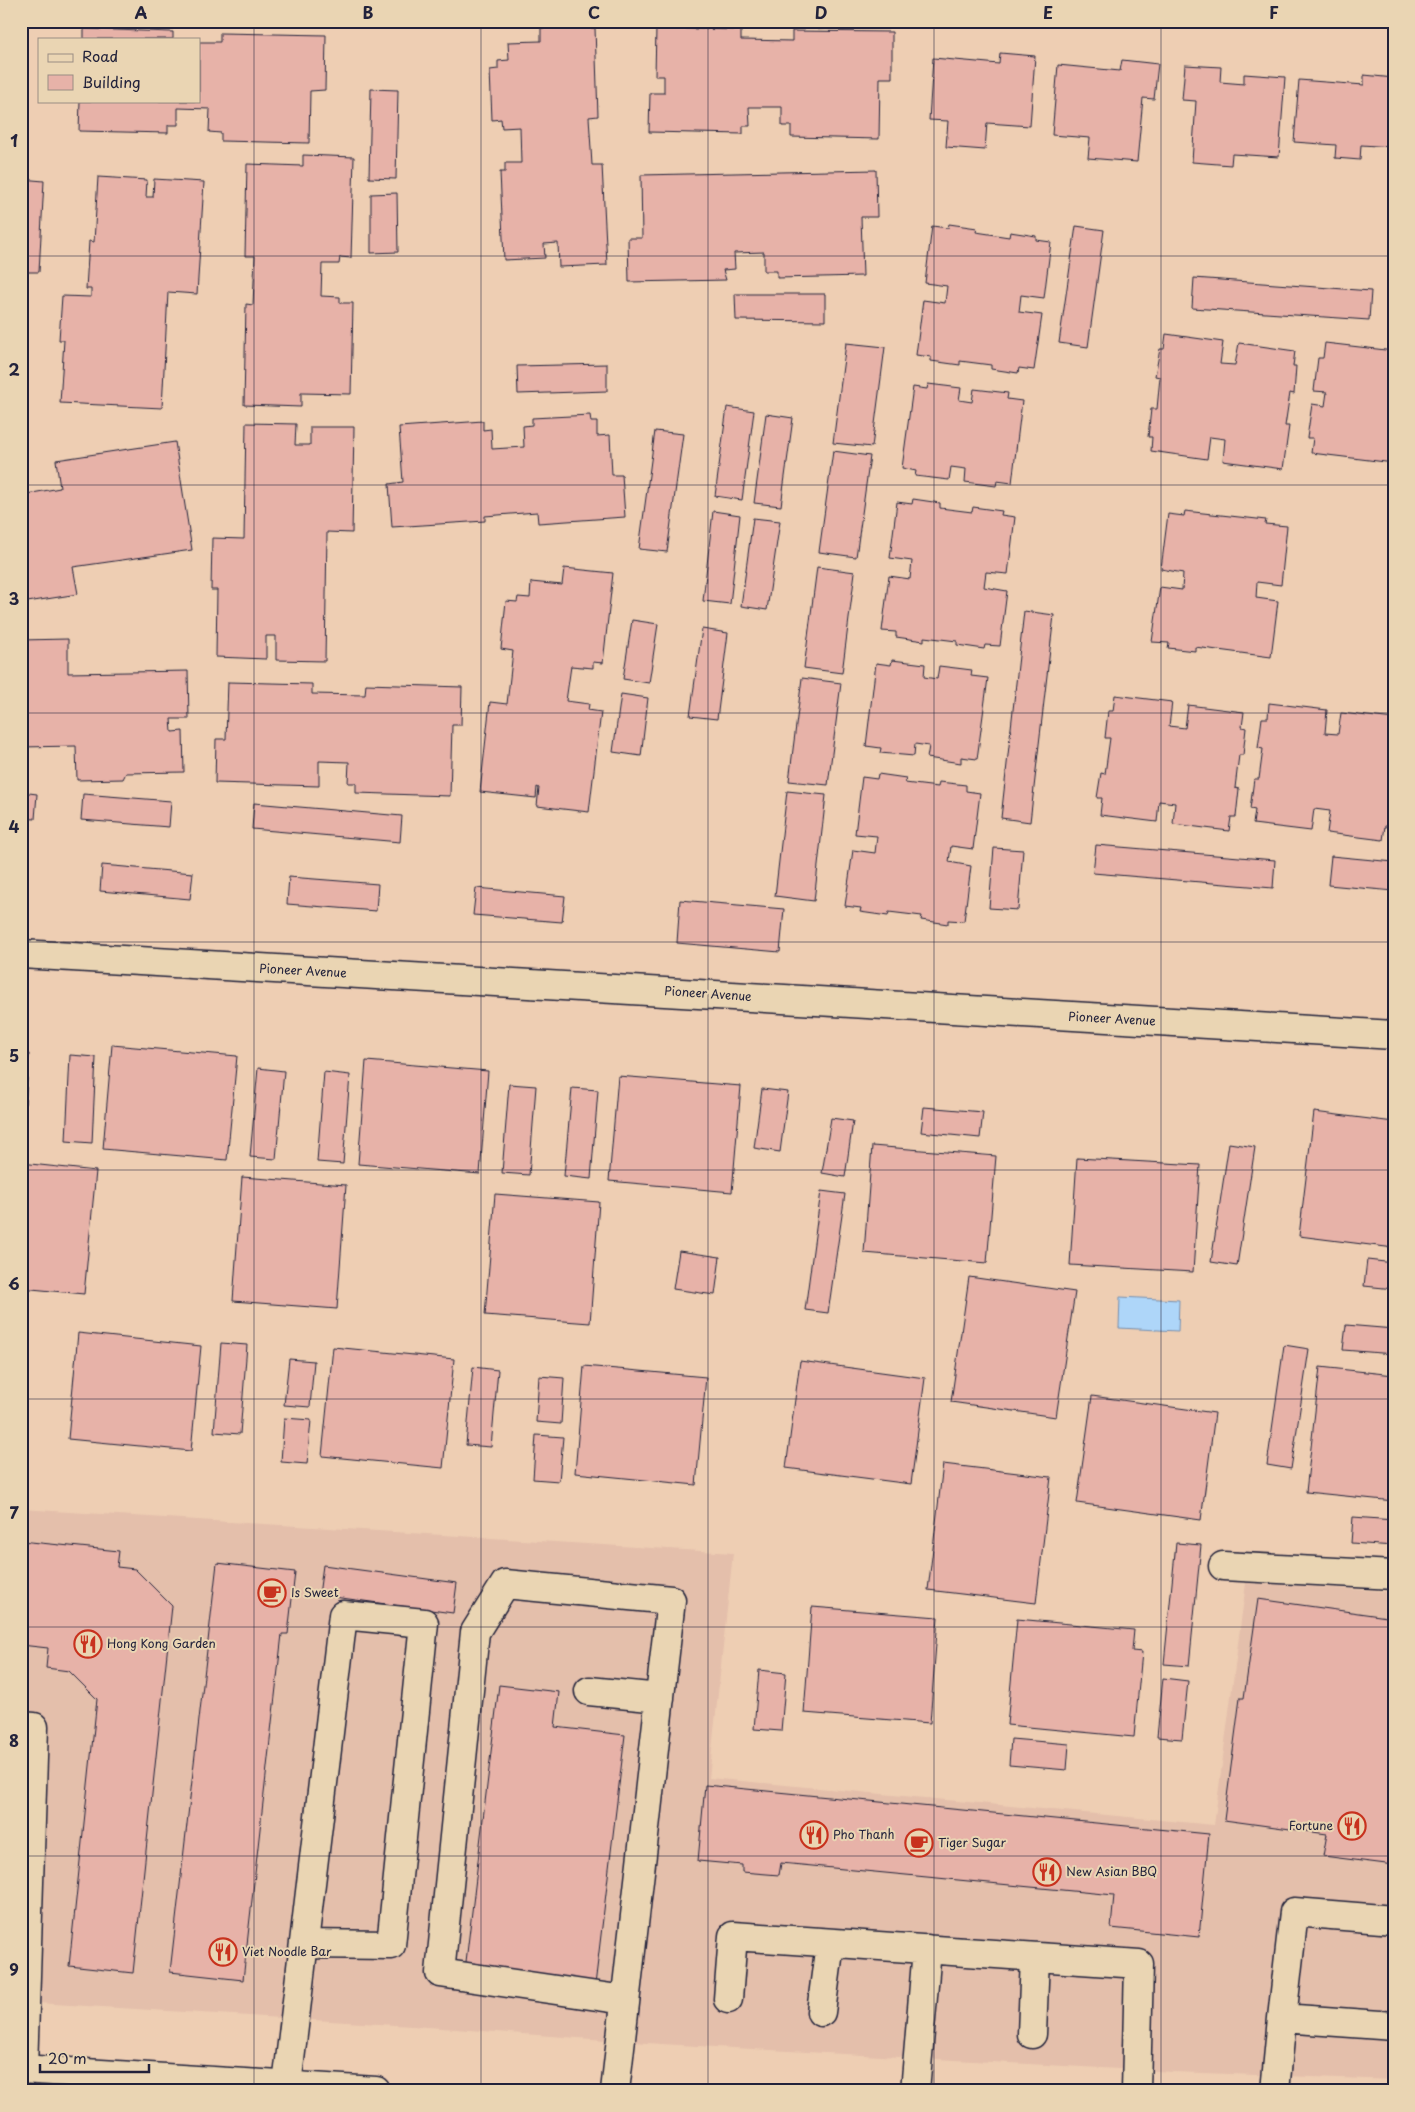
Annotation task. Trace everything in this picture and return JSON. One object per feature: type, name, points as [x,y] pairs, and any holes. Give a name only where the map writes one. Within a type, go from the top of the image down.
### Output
[{"type":"street","name":"Pioneer Avenue","points":[[21,954],[1394,1035]]},
{"type":"street","points":[[1223,1566],[1394,1575]]},
{"type":"street","points":[[615,2091],[671,1600],[505,1584],[475,1632],[440,1973],[625,2000]]},
{"type":"street","points":[[287,2085],[304,1944],[344,1615],[424,1623],[391,1945],[304,1944]]},
{"type":"street","points":[[588,1691],[660,1698]]},
{"type":"street","points":[[21,1726],[34,1727],[24,1929],[22,2069],[376,2091]]},
{"type":"street","points":[[1275,2091],[1294,1912],[1394,1920]]},
{"type":"street","points":[[728,1999],[733,1936],[1139,1964],[1136,2091]]},
{"type":"street","points":[[821,2012],[830,1943]]},
{"type":"street","points":[[915,2091],[927,1949]]},
{"type":"street","points":[[1032,2034],[1035,1957]]},
{"type":"street","points":[[1282,2018],[1394,2026]]},
{"type":"shaded area","points":[[21,1509],[733,1553],[709,1778],[1214,1825],[1246,1583],[1394,1592],[1394,2080],[1174,2072],[661,2044],[428,2027],[21,2002]]},
{"type":"water","points":[[1120,1297],[1179,1300],[1178,1331],[1119,1328]]},
{"type":"building","points":[[541,28],[595,28],[598,116],[589,117],[592,165],[602,165],[607,265],[559,267],[558,243],[544,244],[545,258],[504,260],[500,172],[505,172],[505,163],[521,163],[520,127],[502,128],[501,119],[492,120],[490,70],[498,69],[498,61],[509,60],[508,42],[541,41]]},
{"type":"building","points":[[656,28],[741,30],[741,40],[792,41],[792,31],[892,32],[892,78],[880,78],[879,139],[791,137],[791,126],[782,126],[782,107],[749,107],[750,126],[743,126],[743,134],[649,132],[650,93],[664,93],[664,76],[655,76]]},
{"type":"building","points":[[84,29],[173,32],[173,38],[84,38]]},
{"type":"building","points":[[220,33],[326,35],[325,90],[310,91],[309,143],[221,141],[221,133],[209,132],[210,109],[178,108],[178,125],[168,125],[168,133],[79,131],[80,102],[200,102],[200,42],[220,42]]},
{"type":"building","points":[[1000,53],[1035,56],[1030,126],[987,123],[985,150],[946,147],[948,121],[929,120],[933,58],[999,64]]},
{"type":"building","points":[[1122,60],[1158,64],[1154,99],[1143,98],[1137,162],[1088,158],[1090,138],[1052,135],[1058,65],[1120,71]]},
{"type":"building","points":[[1185,65],[1221,67],[1220,82],[1244,84],[1244,74],[1285,77],[1279,157],[1232,154],[1231,165],[1192,162],[1196,101],[1182,100]]},
{"type":"building","points":[[1364,75],[1394,78],[1394,147],[1361,145],[1360,160],[1335,158],[1336,145],[1294,142],[1299,80],[1364,85]]},
{"type":"building","points":[[371,89],[398,90],[396,179],[369,178]]},
{"type":"building","points":[[303,155],[354,157],[351,258],[340,257],[339,264],[322,264],[321,296],[340,297],[340,303],[353,303],[351,394],[301,393],[301,407],[244,405],[246,304],[253,305],[255,256],[245,256],[247,164],[303,166]]},
{"type":"building","points":[[876,170],[877,217],[861,217],[863,276],[777,278],[777,271],[764,271],[764,252],[734,253],[735,269],[723,270],[726,280],[629,282],[628,238],[642,238],[641,175]]},
{"type":"building","points":[[98,177],[147,180],[146,197],[153,197],[154,179],[204,182],[197,294],[168,292],[162,408],[60,403],[64,340],[59,340],[62,296],[91,297],[91,289],[86,289],[89,241],[94,242]]},
{"type":"building","points":[[21,179],[44,181],[39,272],[21,272]]},
{"type":"building","points":[[397,193],[398,252],[371,253],[371,194]]},
{"type":"building","points":[[949,224],[977,228],[976,232],[1009,237],[1010,232],[1036,236],[1036,240],[1051,242],[1044,298],[1021,295],[1019,312],[1042,315],[1034,370],[1019,368],[1018,373],[991,369],[991,365],[960,361],[960,365],[931,361],[931,357],[916,355],[923,300],[945,303],[947,286],[925,283],[932,226],[948,228]]},
{"type":"building","points":[[1076,226],[1104,230],[1088,347],[1059,343]]},
{"type":"building","points":[[1194,278],[1371,291],[1369,320],[1192,308]]},
{"type":"building","points":[[735,294],[825,294],[825,321],[736,320]]},
{"type":"building","points":[[1166,334],[1223,342],[1220,364],[1235,365],[1239,343],[1295,351],[1293,366],[1296,366],[1294,394],[1290,393],[1285,426],[1289,426],[1283,469],[1223,461],[1225,439],[1210,437],[1207,459],[1151,451],[1152,437],[1148,437],[1151,409],[1157,409],[1160,377],[1155,376],[1160,349],[1164,349]]},
{"type":"building","points":[[846,343],[885,347],[872,447],[833,443]]},
{"type":"building","points":[[1325,343],[1394,351],[1394,401],[1391,415],[1394,415],[1394,463],[1311,453],[1313,438],[1307,438],[1312,404],[1325,406],[1327,392],[1314,391],[1318,358],[1323,358]]},
{"type":"building","points":[[607,364],[607,391],[518,394],[517,366]]},
{"type":"building","points":[[928,384],[961,388],[959,400],[972,402],[974,389],[1008,393],[1007,399],[1022,401],[1012,483],[997,481],[996,486],[965,482],[966,469],[951,467],[949,480],[915,476],[916,471],[902,468],[913,387],[927,389]]},
{"type":"building","points":[[727,407],[754,411],[742,500],[715,496]]},
{"type":"building","points":[[766,414],[793,418],[781,506],[754,503]]},
{"type":"building","points":[[590,415],[591,422],[597,422],[597,436],[610,435],[612,475],[622,475],[625,517],[538,523],[537,512],[485,516],[485,521],[392,527],[389,484],[403,482],[399,427],[483,421],[483,430],[491,429],[492,449],[524,447],[523,426],[532,425],[532,418]]},
{"type":"building","points":[[246,423],[296,424],[295,445],[310,445],[310,427],[354,427],[352,533],[327,532],[325,661],[276,660],[276,636],[266,636],[266,659],[216,657],[217,590],[211,590],[212,538],[244,539]]},
{"type":"building","points":[[655,431],[683,434],[667,552],[639,549]]},
{"type":"building","points":[[175,442],[192,550],[73,567],[78,594],[21,603],[21,495],[60,488],[56,460]]},
{"type":"building","points":[[833,451],[870,456],[856,557],[819,552]]},
{"type":"building","points":[[913,499],[940,503],[940,508],[972,512],[973,507],[1002,511],[1001,515],[1015,517],[1008,574],[986,572],[984,587],[1007,591],[1000,646],[985,645],[984,649],[957,645],[957,641],[924,637],[924,641],[896,637],[896,632],[882,631],[889,576],[910,579],[912,561],[890,558],[897,502],[912,504]]},
{"type":"building","points":[[713,511],[740,515],[730,604],[703,601]]},
{"type":"building","points":[[1185,511],[1266,520],[1265,524],[1287,526],[1281,585],[1257,582],[1256,598],[1278,601],[1271,657],[1195,647],[1195,651],[1168,648],[1169,643],[1152,642],[1160,587],[1182,590],[1183,573],[1161,569],[1168,514],[1184,516]]},
{"type":"building","points":[[753,518],[780,521],[767,610],[741,606]]},
{"type":"building","points":[[817,567],[855,572],[842,673],[804,668]]},
{"type":"building","points":[[564,568],[613,573],[603,663],[593,662],[593,668],[571,666],[566,701],[589,704],[588,710],[601,712],[589,812],[537,806],[539,788],[537,787],[536,798],[480,792],[490,702],[507,704],[513,651],[501,649],[506,601],[517,602],[518,597],[530,598],[531,582],[562,585]]},
{"type":"building","points":[[1024,611],[1054,615],[1030,822],[1001,818]]},
{"type":"building","points":[[632,620],[658,624],[649,683],[623,679]]},
{"type":"building","points":[[702,629],[728,633],[717,719],[690,716]]},
{"type":"building","points":[[68,639],[68,673],[188,671],[189,719],[171,719],[172,732],[183,731],[184,772],[126,773],[123,779],[77,780],[76,746],[21,747],[21,640]]},
{"type":"building","points":[[892,660],[925,664],[924,677],[937,679],[939,666],[972,670],[971,676],[988,678],[977,759],[961,757],[961,763],[927,758],[929,746],[915,744],[914,756],[880,753],[881,748],[866,746],[876,663],[891,665]]},
{"type":"building","points":[[802,678],[841,683],[828,785],[789,781]]},
{"type":"building","points":[[228,682],[312,684],[312,694],[365,695],[366,684],[462,687],[461,725],[452,725],[450,796],[356,793],[356,783],[348,783],[349,762],[319,761],[319,786],[215,783],[216,739],[226,739]]},
{"type":"building","points":[[621,694],[648,698],[641,756],[613,752]]},
{"type":"building","points":[[1115,695],[1172,702],[1169,726],[1185,728],[1188,705],[1244,712],[1242,727],[1246,728],[1243,755],[1239,755],[1235,788],[1239,789],[1236,817],[1231,817],[1229,831],[1173,824],[1175,803],[1159,801],[1157,822],[1100,815],[1102,798],[1097,798],[1101,773],[1105,774],[1110,738],[1105,738],[1108,711],[1113,711]]},
{"type":"building","points":[[1269,703],[1327,710],[1325,733],[1338,734],[1341,713],[1394,719],[1394,764],[1388,796],[1393,797],[1389,826],[1385,826],[1383,840],[1327,833],[1330,811],[1314,809],[1311,831],[1253,824],[1255,810],[1250,809],[1254,779],[1259,779],[1263,749],[1258,748],[1262,718],[1268,718]]},
{"type":"building","points":[[878,774],[906,778],[905,783],[938,787],[939,782],[966,785],[966,791],[980,793],[973,849],[951,846],[949,862],[971,866],[964,921],[948,920],[948,924],[921,920],[922,916],[889,912],[888,916],[860,912],[861,908],[845,906],[853,850],[875,853],[877,836],[855,834],[862,777],[877,779]]},
{"type":"building","points":[[787,791],[826,795],[814,901],[775,896]]},
{"type":"building","points":[[21,792],[37,794],[35,819],[21,818]]},
{"type":"building","points":[[83,794],[171,801],[169,827],[81,820]]},
{"type":"building","points":[[254,803],[402,816],[400,842],[252,829]]},
{"type":"building","points":[[1096,845],[1275,860],[1273,888],[1093,873]]},
{"type":"building","points":[[994,848],[1023,850],[1018,910],[989,908]]},
{"type":"building","points":[[1331,856],[1394,862],[1394,891],[1328,885]]},
{"type":"building","points":[[102,865],[193,873],[190,899],[100,891]]},
{"type":"building","points":[[289,877],[378,884],[376,911],[287,904]]},
{"type":"building","points":[[476,888],[565,896],[562,922],[473,915]]},
{"type":"building","points":[[680,900],[784,909],[780,952],[677,943]]},
{"type":"building","points":[[112,1045],[237,1056],[227,1160],[103,1149]]},
{"type":"building","points":[[21,1053],[29,1054],[22,1144],[21,1144]]},
{"type":"building","points":[[70,1055],[96,1057],[92,1143],[66,1141]]},
{"type":"building","points":[[366,1061],[488,1071],[480,1174],[358,1164]]},
{"type":"building","points":[[258,1068],[284,1071],[276,1159],[250,1157]]},
{"type":"building","points":[[324,1072],[350,1075],[343,1164],[317,1162]]},
{"type":"building","points":[[618,1076],[741,1086],[732,1192],[609,1181]]},
{"type":"building","points":[[509,1084],[536,1086],[529,1175],[502,1173]]},
{"type":"building","points":[[572,1088],[598,1090],[591,1179],[564,1176]]},
{"type":"building","points":[[762,1089],[788,1092],[780,1152],[754,1148]]},
{"type":"building","points":[[924,1107],[983,1112],[980,1138],[921,1132]]},
{"type":"building","points":[[1314,1112],[1394,1122],[1394,1248],[1299,1236]]},
{"type":"building","points":[[831,1118],[853,1121],[845,1177],[822,1173]]},
{"type":"building","points":[[1229,1143],[1255,1147],[1237,1266],[1211,1262]]},
{"type":"building","points":[[872,1146],[996,1156],[987,1263],[864,1253]]},
{"type":"building","points":[[1077,1158],[1200,1165],[1193,1272],[1070,1265]]},
{"type":"building","points":[[21,1163],[96,1171],[84,1294],[21,1288]]},
{"type":"building","points":[[242,1177],[346,1185],[337,1309],[233,1301]]},
{"type":"building","points":[[821,1191],[845,1194],[828,1313],[805,1310]]},
{"type":"building","points":[[495,1194],[599,1202],[590,1323],[485,1315]]},
{"type":"building","points":[[679,1251],[720,1257],[715,1295],[673,1289]]},
{"type":"building","points":[[1367,1260],[1394,1263],[1394,1289],[1364,1286]]},
{"type":"building","points":[[969,1277],[1075,1292],[1056,1417],[951,1402]]},
{"type":"building","points":[[1346,1325],[1394,1329],[1394,1354],[1343,1350]]},
{"type":"building","points":[[78,1333],[201,1346],[191,1451],[68,1439]]},
{"type":"building","points":[[221,1343],[247,1345],[240,1434],[214,1432]]},
{"type":"building","points":[[1284,1345],[1309,1349],[1291,1469],[1267,1465]]},
{"type":"building","points":[[333,1347],[454,1359],[443,1468],[322,1456]]},
{"type":"building","points":[[289,1359],[314,1361],[310,1407],[284,1405]]},
{"type":"building","points":[[800,1361],[925,1378],[911,1484],[786,1468]]},
{"type":"building","points":[[584,1366],[706,1377],[696,1485],[575,1473]]},
{"type":"building","points":[[473,1367],[498,1370],[491,1447],[466,1445]]},
{"type":"building","points":[[1320,1367],[1394,1375],[1394,1501],[1306,1492]]},
{"type":"building","points":[[539,1376],[564,1378],[561,1424],[536,1422]]},
{"type":"building","points":[[1092,1396],[1215,1413],[1201,1520],[1077,1503]]},
{"type":"building","points":[[284,1418],[311,1420],[307,1464],[281,1462]]},
{"type":"building","points":[[536,1435],[563,1437],[559,1481],[533,1479]]},
{"type":"building","points":[[943,1464],[1051,1477],[1036,1603],[928,1590]]},
{"type":"building","points":[[1353,1517],[1394,1520],[1394,1546],[1351,1543]]},
{"type":"building","points":[[21,1541],[119,1551],[117,1567],[135,1569],[172,1606],[133,1973],[69,1966],[97,1699],[69,1671],[46,1668],[48,1648],[21,1645]]},
{"type":"building","points":[[1176,1543],[1201,1545],[1189,1666],[1164,1664]]},
{"type":"building","points":[[217,1563],[295,1572],[288,1634],[282,1634],[243,1980],[170,1972]]},
{"type":"building","points":[[323,1565],[457,1583],[453,1613],[319,1595]]},
{"type":"building","points":[[1258,1599],[1394,1618],[1394,1865],[1323,1856],[1327,1834],[1224,1820],[1240,1698],[1244,1698]]},
{"type":"building","points":[[812,1607],[938,1617],[930,1723],[804,1713]]},
{"type":"building","points":[[1017,1619],[1134,1630],[1132,1651],[1142,1652],[1134,1737],[1007,1725]]},
{"type":"building","points":[[759,1670],[786,1673],[781,1731],[754,1729]]},
{"type":"building","points":[[1163,1678],[1188,1681],[1182,1739],[1157,1737]]},
{"type":"building","points":[[499,1685],[559,1692],[555,1727],[625,1735],[595,1985],[465,1970]]},
{"type":"building","points":[[1011,1739],[1069,1744],[1067,1770],[1009,1765]]},
{"type":"building","points":[[705,1785],[1209,1834],[1199,1937],[1111,1928],[1114,1895],[781,1863],[779,1875],[742,1872],[742,1865],[698,1861]]},
{"type":"place","name":"Is Sweet","points":[[272,1593]]},
{"type":"place","name":"Hong Kong Garden","points":[[88,1644]]},
{"type":"place","name":"Fortune","points":[[1352,1826]]},
{"type":"place","name":"Pho Thanh","points":[[814,1835]]},
{"type":"place","name":"Tiger Sugar","points":[[919,1843]]},
{"type":"place","name":"New Asian BBQ","points":[[1047,1872]]},
{"type":"place","name":"Viet Noodle Bar","points":[[223,1952]]}]
